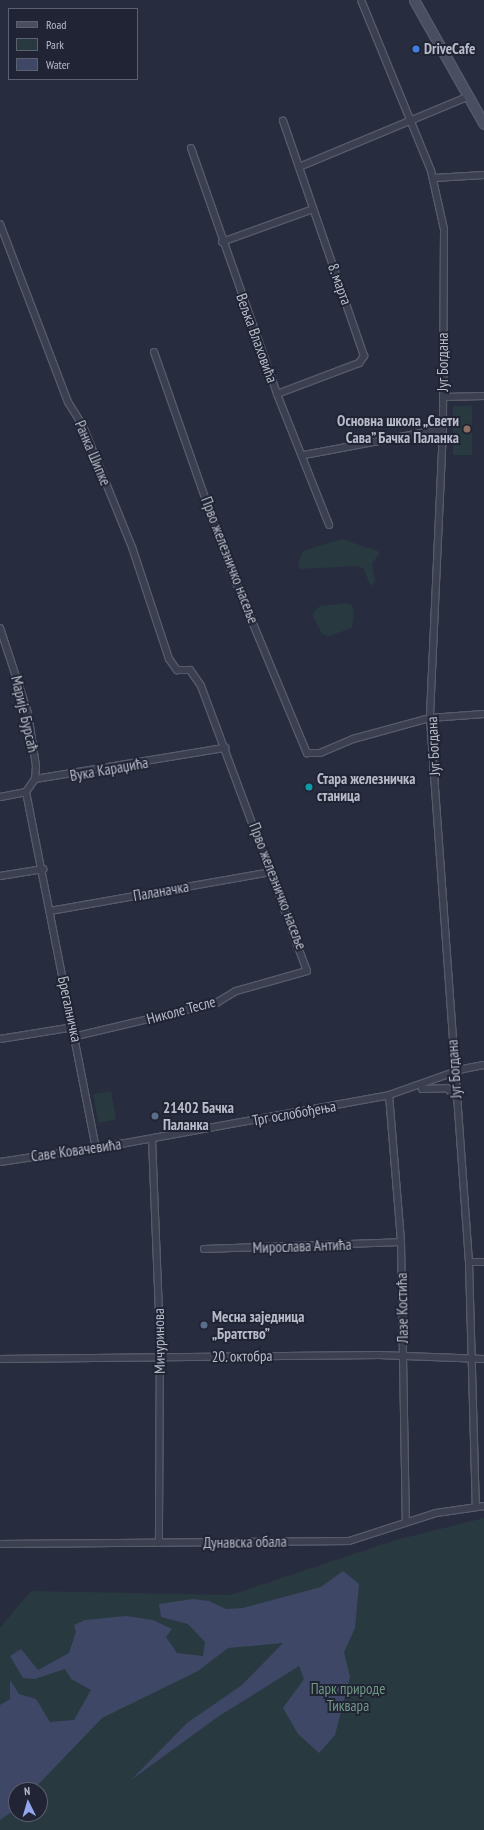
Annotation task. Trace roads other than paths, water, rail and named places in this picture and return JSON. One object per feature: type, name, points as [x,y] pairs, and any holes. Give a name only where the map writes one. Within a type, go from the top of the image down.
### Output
[{"type":"main road","points":[[414,0],[484,124]]},
{"type":"street","name":"Југ Богдана","points":[[361,0],[434,178],[444,229],[443,429],[430,718],[454,1072],[469,1262],[474,1358],[476,1507]]},
{"type":"street","points":[[299,167],[412,122],[467,96]]},
{"type":"street","name":"8. марта","points":[[277,394],[360,363],[364,356],[283,121]]},
{"type":"street","name":"Вељка Влаховића","points":[[192,148],[222,242],[277,394],[304,456],[329,525]]},
{"type":"street","points":[[434,178],[484,175]]},
{"type":"street","points":[[222,242],[313,209]]},
{"type":"street","name":"Ранка Шипке","points":[[0,224],[68,402],[82,424],[132,547],[170,659],[176,670],[190,670]]},
{"type":"street","name":"Прво железничко насеље","points":[[154,352],[229,566],[302,747],[312,755],[320,754],[353,739],[430,718]]},
{"type":"street","points":[[443,397],[484,396]]},
{"type":"street","points":[[304,456],[443,429]]},
{"type":"street","name":"Марије Бурсаћ","points":[[0,628],[28,713],[35,748],[35,779]]},
{"type":"street","name":"Прво железничко насеље","points":[[190,670],[200,682],[226,748],[307,971]]},
{"type":"street","points":[[430,718],[484,714]]},
{"type":"street","name":"Вука Караџића","points":[[35,779],[226,748]]},
{"type":"street","points":[[0,797],[26,792],[35,779]]},
{"type":"street","name":"Брегалничка","points":[[26,792],[76,1036],[96,1148]]},
{"type":"street","points":[[0,876],[43,869]]},
{"type":"street","name":"Паланачка","points":[[50,911],[272,872]]},
{"type":"street","name":"Николе Тесле","points":[[76,1036],[216,1003],[236,991],[307,971]]},
{"type":"street","points":[[0,1039],[74,1027]]},
{"type":"street","name":"Трг ослобођења","points":[[412,1090],[454,1072],[484,1065]]},
{"type":"street","name":"Трг ослобођења","points":[[152,1139],[412,1090],[442,1087],[456,1096]]},
{"type":"street","name":"Лазе Костића","points":[[389,1095],[401,1242],[406,1522]]},
{"type":"street","name":"Саве Ковачевића","points":[[0,1162],[152,1139]]},
{"type":"street","name":"Мичуринова","points":[[152,1139],[160,1357],[160,1543]]},
{"type":"street","name":"Мирослава Антића","points":[[204,1248],[401,1242]]},
{"type":"street","points":[[469,1262],[484,1262]]},
{"type":"street","name":"20. октобра","points":[[0,1358],[403,1357],[484,1359]]},
{"type":"street","name":"Дунавска обала","points":[[0,1544],[350,1541],[406,1522],[484,1506]]},
{"type":"water","points":[[343,1571],[359,1584],[355,1628],[344,1652],[350,1677],[335,1735],[319,1753],[298,1734],[283,1708],[304,1679],[299,1666],[219,1716],[131,1780],[187,1723],[242,1685],[283,1643],[228,1648],[198,1671],[102,1718],[41,1782],[8,1782],[8,1814],[0,1820],[0,1705],[10,1699],[10,1680],[19,1694],[36,1699],[50,1722],[74,1720],[91,1690],[71,1679],[65,1669],[35,1679],[23,1678],[10,1656],[21,1649],[38,1670],[69,1653],[76,1632],[74,1625],[85,1620],[126,1616],[153,1620],[172,1629],[166,1637],[177,1653],[203,1656],[205,1642],[188,1624],[161,1617],[159,1604],[193,1599],[209,1601],[226,1609],[243,1608],[321,1587]]},
{"type":"place","name":"DriveCafe","points":[[416,49]]},
{"type":"place","name":"Основна школа „Свети Сава” Бачка Паланка","points":[[467,429]]},
{"type":"place","name":"Стара железничка станица","points":[[309,787]]},
{"type":"place","name":"21402 Бачка Паланка","points":[[155,1116]]},
{"type":"place","name":"Месна заједница „Братство”","points":[[204,1325]]},
{"type":"park label","name":"Парк природе Тиквара","points":[[348,1696]]}]
